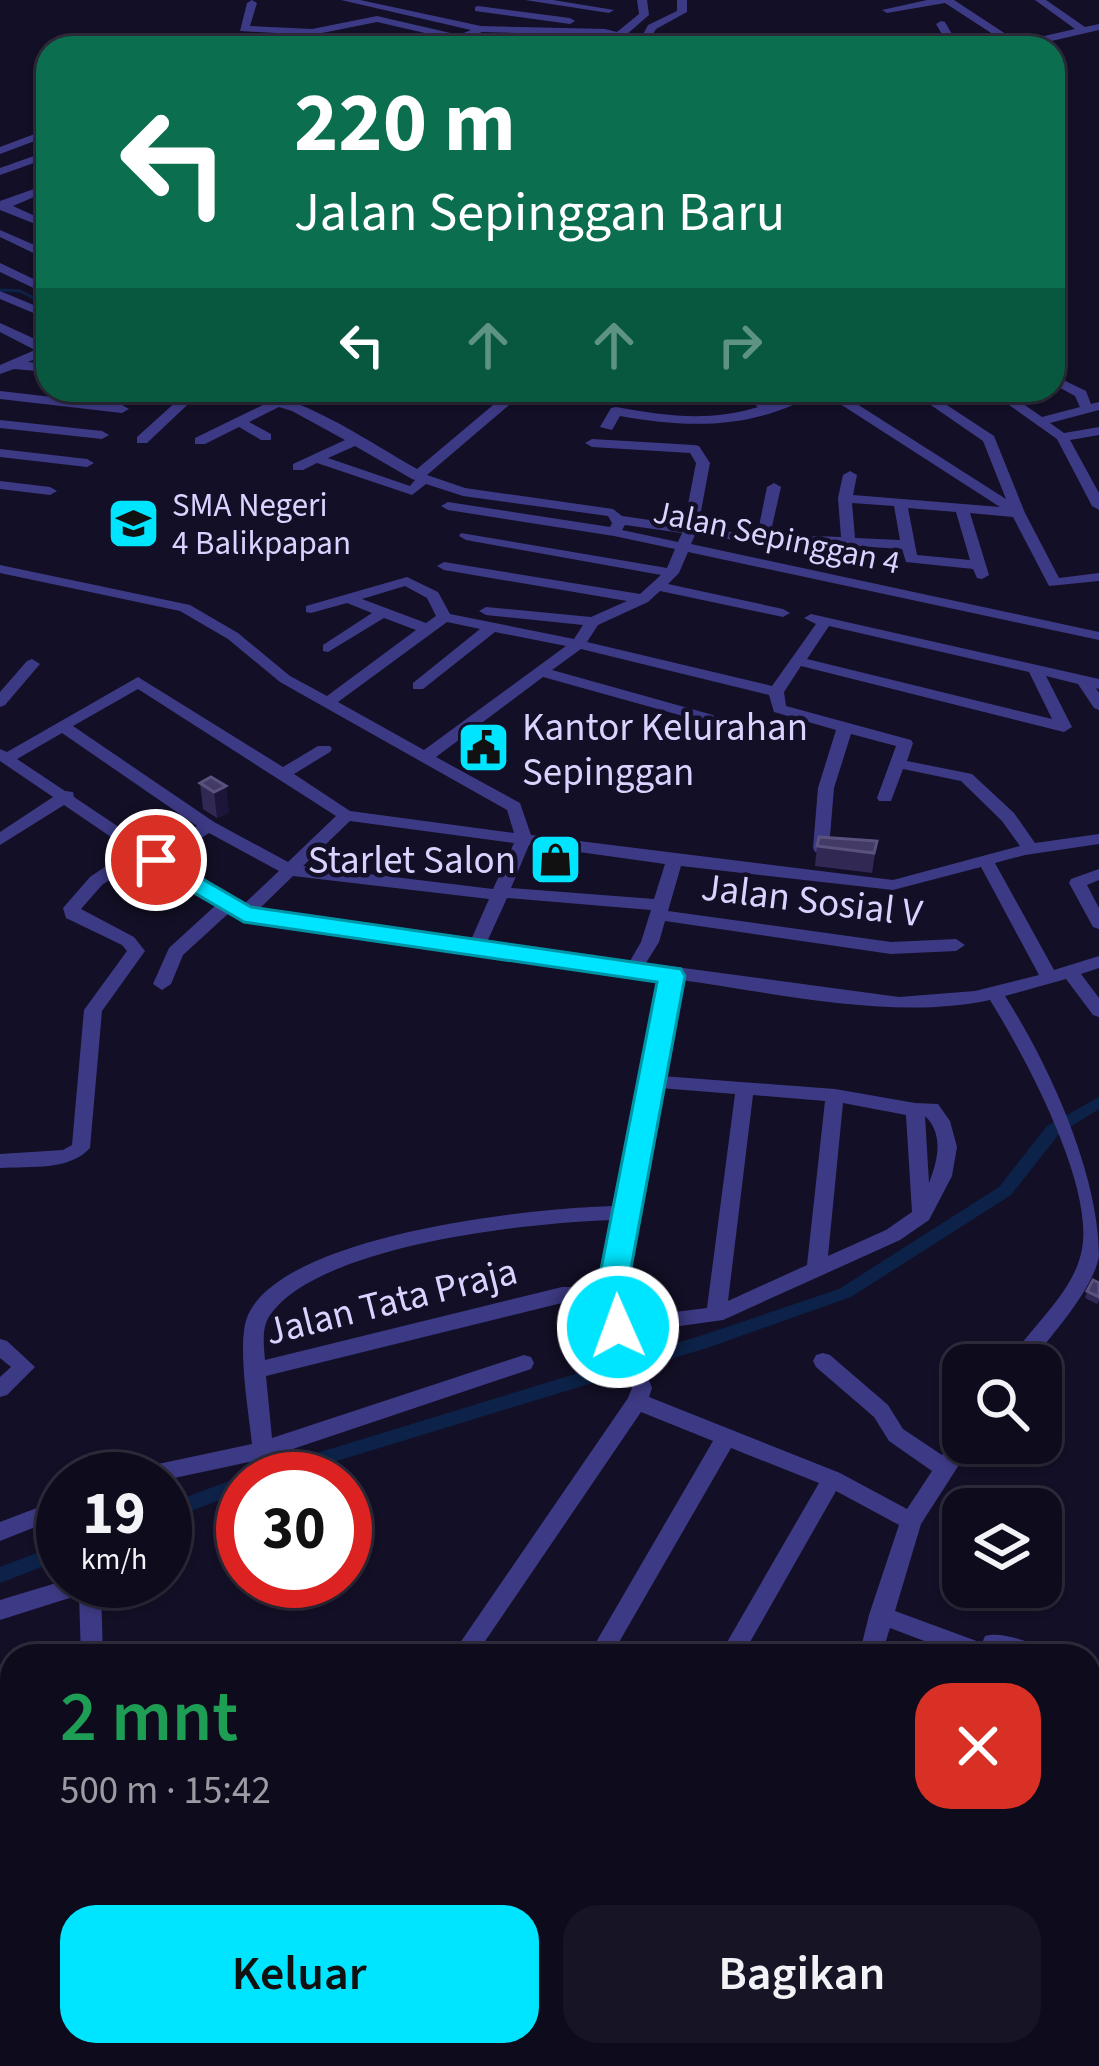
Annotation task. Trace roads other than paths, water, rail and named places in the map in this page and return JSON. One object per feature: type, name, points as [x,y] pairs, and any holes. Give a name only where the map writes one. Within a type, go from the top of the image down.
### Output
[{"type":"street","points":[[346,0],[486,30],[624,36]]},
{"type":"street","points":[[466,36],[486,30],[519,0]]},
{"type":"street","points":[[530,0],[609,10]]},
{"type":"street","points":[[620,35],[644,15],[642,0]]},
{"type":"street","points":[[647,36],[652,27],[682,12],[682,0]]},
{"type":"street","points":[[886,10],[946,0],[996,36]]},
{"type":"street","points":[[1040,0],[1083,30]]},
{"type":"street","points":[[252,3],[243,28],[247,30],[312,32],[377,19],[451,36]]},
{"type":"street","points":[[478,9],[581,22]]},
{"type":"street","points":[[940,24],[948,36]]},
{"type":"street","points":[[1058,36],[1099,28]]},
{"type":"street","points":[[0,151],[36,137]]},
{"type":"street","points":[[0,174],[36,159]]},
{"type":"street","points":[[0,174],[36,187]]},
{"type":"street","points":[[1,205],[36,191]]},
{"type":"street","points":[[1,205],[36,221]]},
{"type":"street","points":[[0,233],[36,250]]},
{"type":"street","points":[[4,269],[36,259]]},
{"type":"street","points":[[4,269],[36,285]]},
{"type":"street","points":[[0,295],[36,309]]},
{"type":"street","points":[[0,327],[36,345]]},
{"type":"street","points":[[3,367],[36,354]]},
{"type":"street","points":[[3,367],[36,368]]},
{"type":"street","points":[[1042,421],[1093,408],[1065,385]]},
{"type":"street","points":[[0,395],[36,399]]},
{"type":"street","points":[[57,402],[122,410]]},
{"type":"street","points":[[142,440],[184,402]]},
{"type":"street","points":[[200,441],[242,420],[264,402]]},
{"type":"street","points":[[283,402],[421,477]]},
{"type":"street","points":[[321,460],[412,491],[421,477],[505,402]]},
{"type":"street","points":[[759,402],[769,409]]},
{"type":"street","points":[[607,427],[616,411],[699,425],[786,402]]},
{"type":"street","points":[[845,402],[1018,513]]},
{"type":"street","points":[[933,402],[989,439],[1018,513],[1054,583],[1099,577]]},
{"type":"street","points":[[1013,402],[1062,437],[1099,506]]},
{"type":"street","points":[[242,420],[266,437]]},
{"type":"street","points":[[640,445],[652,420]]},
{"type":"street","points":[[0,424],[102,435]]},
{"type":"street","points":[[1062,437],[1099,431]]},
{"type":"street","points":[[298,467],[356,440]]},
{"type":"street","points":[[424,758],[586,632],[667,580],[688,540],[700,452],[592,442]]},
{"type":"street","points":[[0,453],[86,463]]},
{"type":"street","points":[[345,470],[377,453]]},
{"type":"street","points":[[1080,471],[1099,471]]},
{"type":"street","points":[[848,542],[845,498],[850,476]]},
{"type":"street","name":"Jalan Sepinggan 4","points":[[421,477],[464,492],[613,513],[616,526],[1099,636]]},
{"type":"street","points":[[0,485],[50,491]]},
{"type":"street","points":[[688,540],[763,541],[774,487]]},
{"type":"street","points":[[845,498],[963,512],[1018,513]]},
{"type":"street","points":[[900,504],[916,562],[981,570],[963,512]]},
{"type":"street","points":[[448,506],[616,526]]},
{"type":"street","points":[[466,536],[667,580],[783,613]]},
{"type":"street","points":[[814,540],[910,545]]},
{"type":"street","points":[[444,566],[643,599]]},
{"type":"street","points":[[0,569],[185,608],[327,704],[514,807],[524,838],[477,946]]},
{"type":"street","points":[[311,609],[406,581],[434,595],[444,617]]},
{"type":"street","points":[[345,597],[424,628]]},
{"type":"street","points":[[328,648],[382,612]]},
{"type":"street","points":[[327,704],[444,617],[586,632]]},
{"type":"street","points":[[489,619],[586,632],[776,692]]},
{"type":"street","points":[[418,686],[489,619]]},
{"type":"street","points":[[776,692],[802,662],[818,620],[1091,682],[1099,705]]},
{"type":"street","points":[[802,662],[1064,727],[1035,670]]},
{"type":"street","points":[[0,702],[32,664]]},
{"type":"street","points":[[538,671],[708,718]]},
{"type":"street","points":[[4,756],[64,727],[138,682],[346,815],[893,885],[1030,849],[1099,838]]},
{"type":"street","points":[[776,692],[779,709],[905,743],[885,798]]},
{"type":"street","name":"Jalan Sosial V","points":[[64,727],[208,826],[290,870],[661,910],[891,948],[956,945]]},
{"type":"street","points":[[821,848],[826,788],[845,728]]},
{"type":"street","points":[[283,774],[324,748]]},
{"type":"street","points":[[4,756],[235,910],[672,976],[899,1003],[940,1004],[995,994],[1099,962]]},
{"type":"street","points":[[900,764],[966,777],[1008,817],[1030,849]]},
{"type":"street","points":[[0,840],[67,795]]},
{"type":"street","points":[[162,984],[175,952],[290,870],[346,815]]},
{"type":"street","points":[[0,1161],[67,1157],[81,1148],[93,1010],[136,951],[128,941],[72,914],[71,908],[95,881],[208,826]]},
{"type":"street","points":[[634,969],[661,910],[674,860]]},
{"type":"street","points":[[986,861],[1049,977]]},
{"type":"street","points":[[1099,874],[1077,883],[1099,923]]},
{"type":"street","points":[[1070,971],[1099,1010]]},
{"type":"street","points":[[672,976],[611,1295],[639,1395],[726,1438],[832,1479],[911,1520]]},
{"type":"street","points":[[995,994],[1061,1101],[1095,1222],[1093,1247],[1071,1289],[1032,1344]]},
{"type":"street","points":[[620,1336],[716,1315],[922,1215],[915,1110],[835,1094],[650,1081]]},
{"type":"street","points":[[716,1315],[745,1088]]},
{"type":"street","points":[[817,1269],[835,1094]]},
{"type":"street","points":[[255,1371],[257,1317],[274,1294],[346,1258],[382,1245],[579,1211],[626,1213]]},
{"type":"street","name":"Jalan Tata Praja","points":[[263,1450],[255,1371],[562,1295],[611,1295]]},
{"type":"street","points":[[0,1347],[25,1362],[22,1372],[0,1389]]},
{"type":"street","points":[[823,1361],[881,1411],[896,1435],[944,1468]]},
{"type":"street","points":[[192,1465],[263,1450],[524,1364]]},
{"type":"street","points":[[470,1644],[639,1395]]},
{"type":"street","points":[[606,1644],[726,1438]]},
{"type":"street","points":[[873,1644],[911,1520],[947,1464]]},
{"type":"street","points":[[737,1644],[832,1479]]},
{"type":"street","points":[[0,1532],[36,1518]]},
{"type":"street","points":[[0,1610],[85,1584],[90,1591],[92,1644]]},
{"type":"street","points":[[880,1615],[960,1644]]},
{"type":"waterway","points":[[0,290],[20,291],[36,299]]},
{"type":"waterway","points":[[343,1452],[710,1340],[845,1293],[1005,1191],[1053,1130],[1099,1102]]},
{"type":"waterway","points":[[192,1503],[216,1493]]},
{"type":"waterway","points":[[0,1575],[36,1561]]},
{"type":"place","name":"SMA Negeri 4 Balikpapan","points":[[133,523]]},
{"type":"place","name":"Kantor Kelurahan Sepinggan","points":[[483,748]]},
{"type":"place","name":"Starlet Salon","points":[[555,859]]}]
